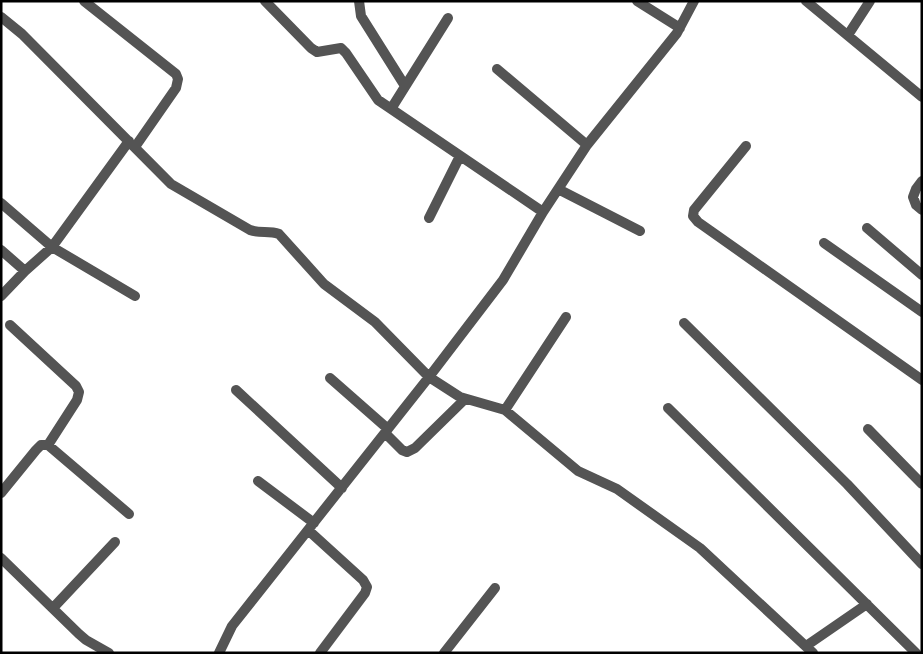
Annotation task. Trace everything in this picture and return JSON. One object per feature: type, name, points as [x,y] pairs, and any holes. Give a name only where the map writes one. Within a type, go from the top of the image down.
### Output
[{"type":"street","points":[[1,296],[24,271],[52,247],[176,88],[178,79],[176,74],[84,1]]},
{"type":"street","points":[[264,1],[317,52],[341,48],[372,93],[391,109],[543,212]]},
{"type":"street","points":[[359,1],[361,16],[405,86]]},
{"type":"street","points":[[637,1],[680,28]]},
{"type":"street","points":[[222,652],[232,626],[387,431],[503,280],[543,212],[587,145],[680,28],[694,1]]},
{"type":"street","points":[[806,1],[922,97]]},
{"type":"street","points":[[848,35],[870,1]]},
{"type":"street","points":[[1,18],[22,34],[163,177],[180,190],[250,230],[257,233],[272,232],[279,234],[324,284],[375,322],[429,377],[465,399],[506,410],[578,471],[617,489],[700,548],[810,649],[867,604]]},
{"type":"street","points":[[391,109],[448,18]]},
{"type":"street","points":[[497,69],[587,145]]},
{"type":"street","points":[[746,146],[694,210],[693,216],[698,222],[922,380]]},
{"type":"street","points":[[429,218],[460,156]]},
{"type":"street","points":[[922,181],[913,197],[916,205],[922,210]]},
{"type":"street","points":[[558,189],[640,231]]},
{"type":"street","points":[[1,203],[52,247],[135,296]]},
{"type":"street","points":[[867,228],[922,275]]},
{"type":"street","points":[[824,243],[922,312]]},
{"type":"street","points":[[1,250],[24,271]]},
{"type":"street","points":[[506,410],[566,317]]},
{"type":"street","points":[[684,324],[847,484],[922,564]]},
{"type":"street","points":[[10,325],[76,386],[79,392],[77,400],[48,445]]},
{"type":"street","points":[[330,378],[387,431],[402,450],[411,451],[415,448],[465,399]]},
{"type":"street","points":[[236,390],[342,488]]},
{"type":"street","points":[[668,408],[916,653]]},
{"type":"street","points":[[868,430],[922,484]]},
{"type":"street","points":[[1,493],[36,450],[41,446],[48,445],[129,514]]},
{"type":"street","points":[[258,481],[311,526],[363,580],[367,587],[365,593],[320,653]]},
{"type":"street","points":[[53,608],[114,542]]},
{"type":"street","points":[[1,558],[86,640],[109,653]]},
{"type":"street","points":[[444,653],[495,588]]}]
